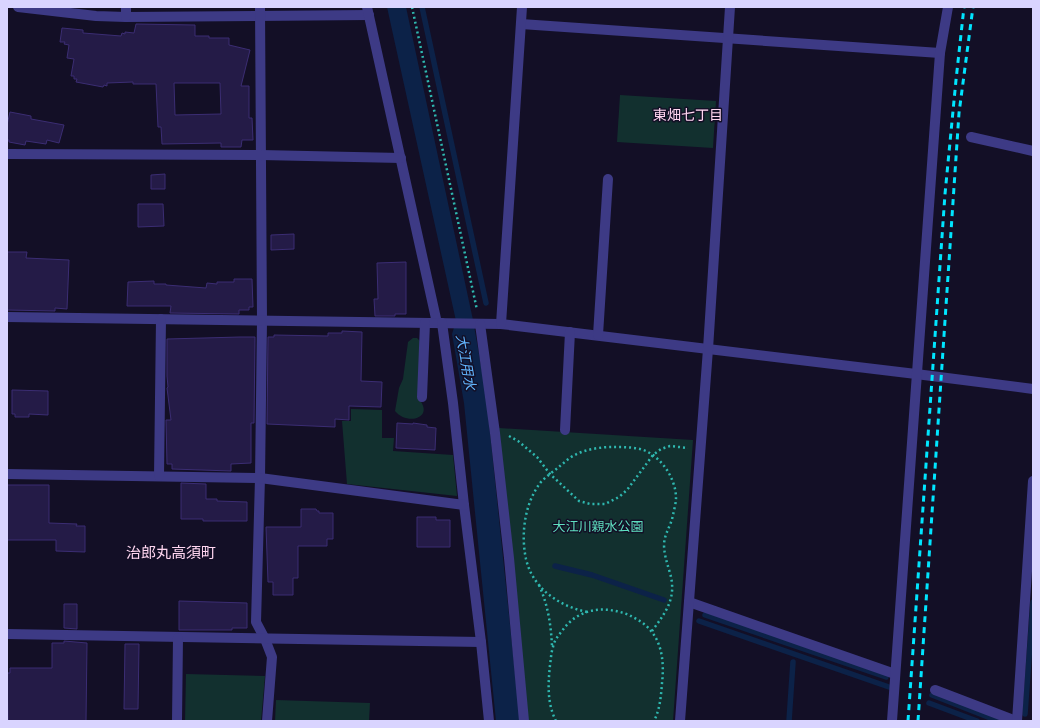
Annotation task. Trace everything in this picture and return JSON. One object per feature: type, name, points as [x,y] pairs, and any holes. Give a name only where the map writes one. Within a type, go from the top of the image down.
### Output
[{"type":"street","points":[[18,7],[96,16],[126,12],[368,11],[401,158],[442,323],[453,403],[489,721]]},
{"type":"street","points":[[501,324],[522,7]]},
{"type":"street","points":[[680,721],[708,349],[730,7]]},
{"type":"street","points":[[892,721],[940,53],[948,7]]},
{"type":"street","points":[[260,12],[262,321],[256,622],[272,657],[267,721]]},
{"type":"street","points":[[521,24],[940,53]]},
{"type":"street","points":[[971,136],[1033,151]]},
{"type":"street","points":[[7,154],[261,155],[401,158]]},
{"type":"street","points":[[598,335],[608,179]]},
{"type":"street","points":[[7,317],[501,324],[1033,389]]},
{"type":"street","points":[[159,476],[161,319]]},
{"type":"street","points":[[422,397],[425,323]]},
{"type":"street","points":[[478,324],[496,433],[524,721]]},
{"type":"street","points":[[565,430],[570,332]]},
{"type":"street","points":[[7,474],[260,478],[464,505]]},
{"type":"street","points":[[935,690],[1016,721],[1033,481]]},
{"type":"street","points":[[689,602],[895,674]]},
{"type":"street","points":[[7,634],[481,642]]},
{"type":"street","points":[[177,721],[178,638]]},
{"type":"path","points":[[412,7],[478,324]]},
{"type":"path","points":[[496,433],[504,434],[518,441],[537,457],[550,474],[579,501],[590,504],[605,504],[619,497],[627,490],[653,455],[661,449],[670,446],[700,450]]},
{"type":"path","points":[[556,721],[549,701],[548,686],[552,647],[548,612],[545,599],[528,568],[524,548],[524,532],[528,507],[538,486],[550,474],[575,455],[601,447],[624,447],[641,450],[653,455],[666,469],[673,482],[676,497],[672,523],[666,533],[664,544],[665,557],[672,582],[672,594],[667,610],[652,631]]},
{"type":"path","points":[[538,584],[551,597],[565,606],[587,612]]},
{"type":"path","points":[[552,647],[565,627],[576,618],[587,612],[608,609],[621,612],[638,619],[652,631],[658,642],[662,658],[663,669],[659,708],[654,721]]},
{"type":"green space","points":[[620,95],[716,101],[713,148],[617,142]]},
{"type":"green space","points":[[413,338],[417,338],[422,343],[418,398],[423,405],[424,411],[418,418],[412,419],[400,416],[395,411],[399,388],[403,379],[408,342]]},
{"type":"green space","points":[[351,409],[382,410],[382,438],[394,438],[393,451],[453,455],[457,496],[347,484],[342,421],[351,421]]},
{"type":"green space","name":"大江川親水公園","points":[[499,428],[693,440],[673,721],[528,721]]},
{"type":"green space","points":[[186,674],[265,676],[261,721],[185,721]]},
{"type":"green space","points":[[276,700],[370,703],[369,721],[275,721]]},
{"type":"water","name":"大江用水","points":[[387,7],[406,7],[473,320],[486,394],[520,721],[496,721],[464,403],[452,334],[456,321]]},
{"type":"building","points":[[136,24],[195,25],[195,36],[229,38],[229,45],[250,50],[241,86],[249,86],[249,118],[252,118],[253,140],[242,140],[241,147],[221,147],[221,143],[162,144],[161,127],[158,127],[156,84],[133,84],[133,82],[107,83],[107,86],[104,85],[103,87],[76,82],[77,79],[74,79],[74,76],[71,76],[74,59],[67,58],[69,45],[64,44],[65,42],[60,42],[62,28],[83,30],[83,33],[121,36],[122,33],[125,34],[125,32],[134,33]],"holes":[[[174,83],[220,83],[221,114],[175,115]]]},
{"type":"building","points":[[10,112],[31,116],[31,119],[64,125],[59,143],[47,140],[46,144],[26,141],[25,145],[9,142],[9,140],[7,140],[7,125]]},
{"type":"building","points":[[165,174],[165,189],[151,189],[151,175]]},
{"type":"building","points":[[138,204],[163,204],[164,226],[138,227]]},
{"type":"building","points":[[294,234],[294,249],[271,250],[271,235]]},
{"type":"building","points":[[7,252],[27,252],[26,258],[69,260],[67,309],[55,308],[55,311],[7,310]]},
{"type":"building","points":[[406,262],[406,314],[395,314],[395,316],[375,316],[374,299],[378,299],[377,263]]},
{"type":"building","points":[[234,279],[252,279],[253,307],[249,307],[249,310],[239,310],[239,314],[170,313],[171,306],[127,306],[128,282],[154,281],[154,284],[206,288],[207,283],[217,284],[217,282],[234,282]]},
{"type":"building","points":[[342,331],[362,332],[361,381],[382,382],[381,407],[349,406],[349,420],[335,419],[335,427],[267,424],[268,337],[274,337],[274,335],[328,336],[328,333],[342,333]]},
{"type":"building","points":[[255,337],[254,423],[251,423],[251,463],[231,464],[231,471],[172,469],[172,464],[167,464],[166,420],[171,420],[167,388],[167,339]]},
{"type":"building","points":[[12,390],[48,391],[48,415],[29,414],[29,417],[15,417],[15,414],[12,414]]},
{"type":"building","points":[[397,423],[413,423],[436,428],[435,450],[396,448]]},
{"type":"building","points":[[181,483],[206,484],[206,499],[247,502],[247,521],[203,521],[203,519],[181,519]]},
{"type":"building","points":[[7,485],[49,485],[49,523],[77,524],[76,526],[85,526],[85,552],[56,551],[56,540],[7,540]]},
{"type":"building","points":[[301,509],[316,509],[319,513],[333,513],[333,539],[327,539],[327,546],[298,546],[298,578],[293,578],[293,595],[273,595],[273,582],[268,582],[266,527],[301,527]]},
{"type":"building","points":[[417,517],[436,517],[436,520],[450,520],[450,547],[417,547]]},
{"type":"building","points":[[179,601],[247,603],[247,628],[232,628],[232,630],[179,630]]},
{"type":"building","points":[[64,604],[77,604],[77,629],[64,628]]},
{"type":"building","points":[[64,641],[87,643],[86,721],[8,721],[7,673],[10,673],[10,668],[52,668],[52,643],[64,643]]},
{"type":"building","points":[[125,644],[139,644],[138,709],[124,709]]},
{"type":"waterway","points":[[422,7],[486,303]]},
{"type":"waterway","points":[[555,566],[592,575],[664,600]]},
{"type":"waterway","points":[[1025,714],[1033,602]]},
{"type":"waterway","points":[[705,615],[886,677]]},
{"type":"waterway","points":[[699,621],[889,687]]},
{"type":"waterway","points":[[789,721],[793,662]]},
{"type":"waterway","points":[[932,695],[998,721]]},
{"type":"waterway","points":[[929,703],[977,721]]},
{"type":"railway","points":[[908,721],[945,194],[964,7]]},
{"type":"railway","points":[[918,721],[959,113],[973,7]]},
{"type":"district","name":"東畑七丁目","points":[[688,115]]},
{"type":"district","name":"治郎丸高須町","points":[[171,553]]}]
